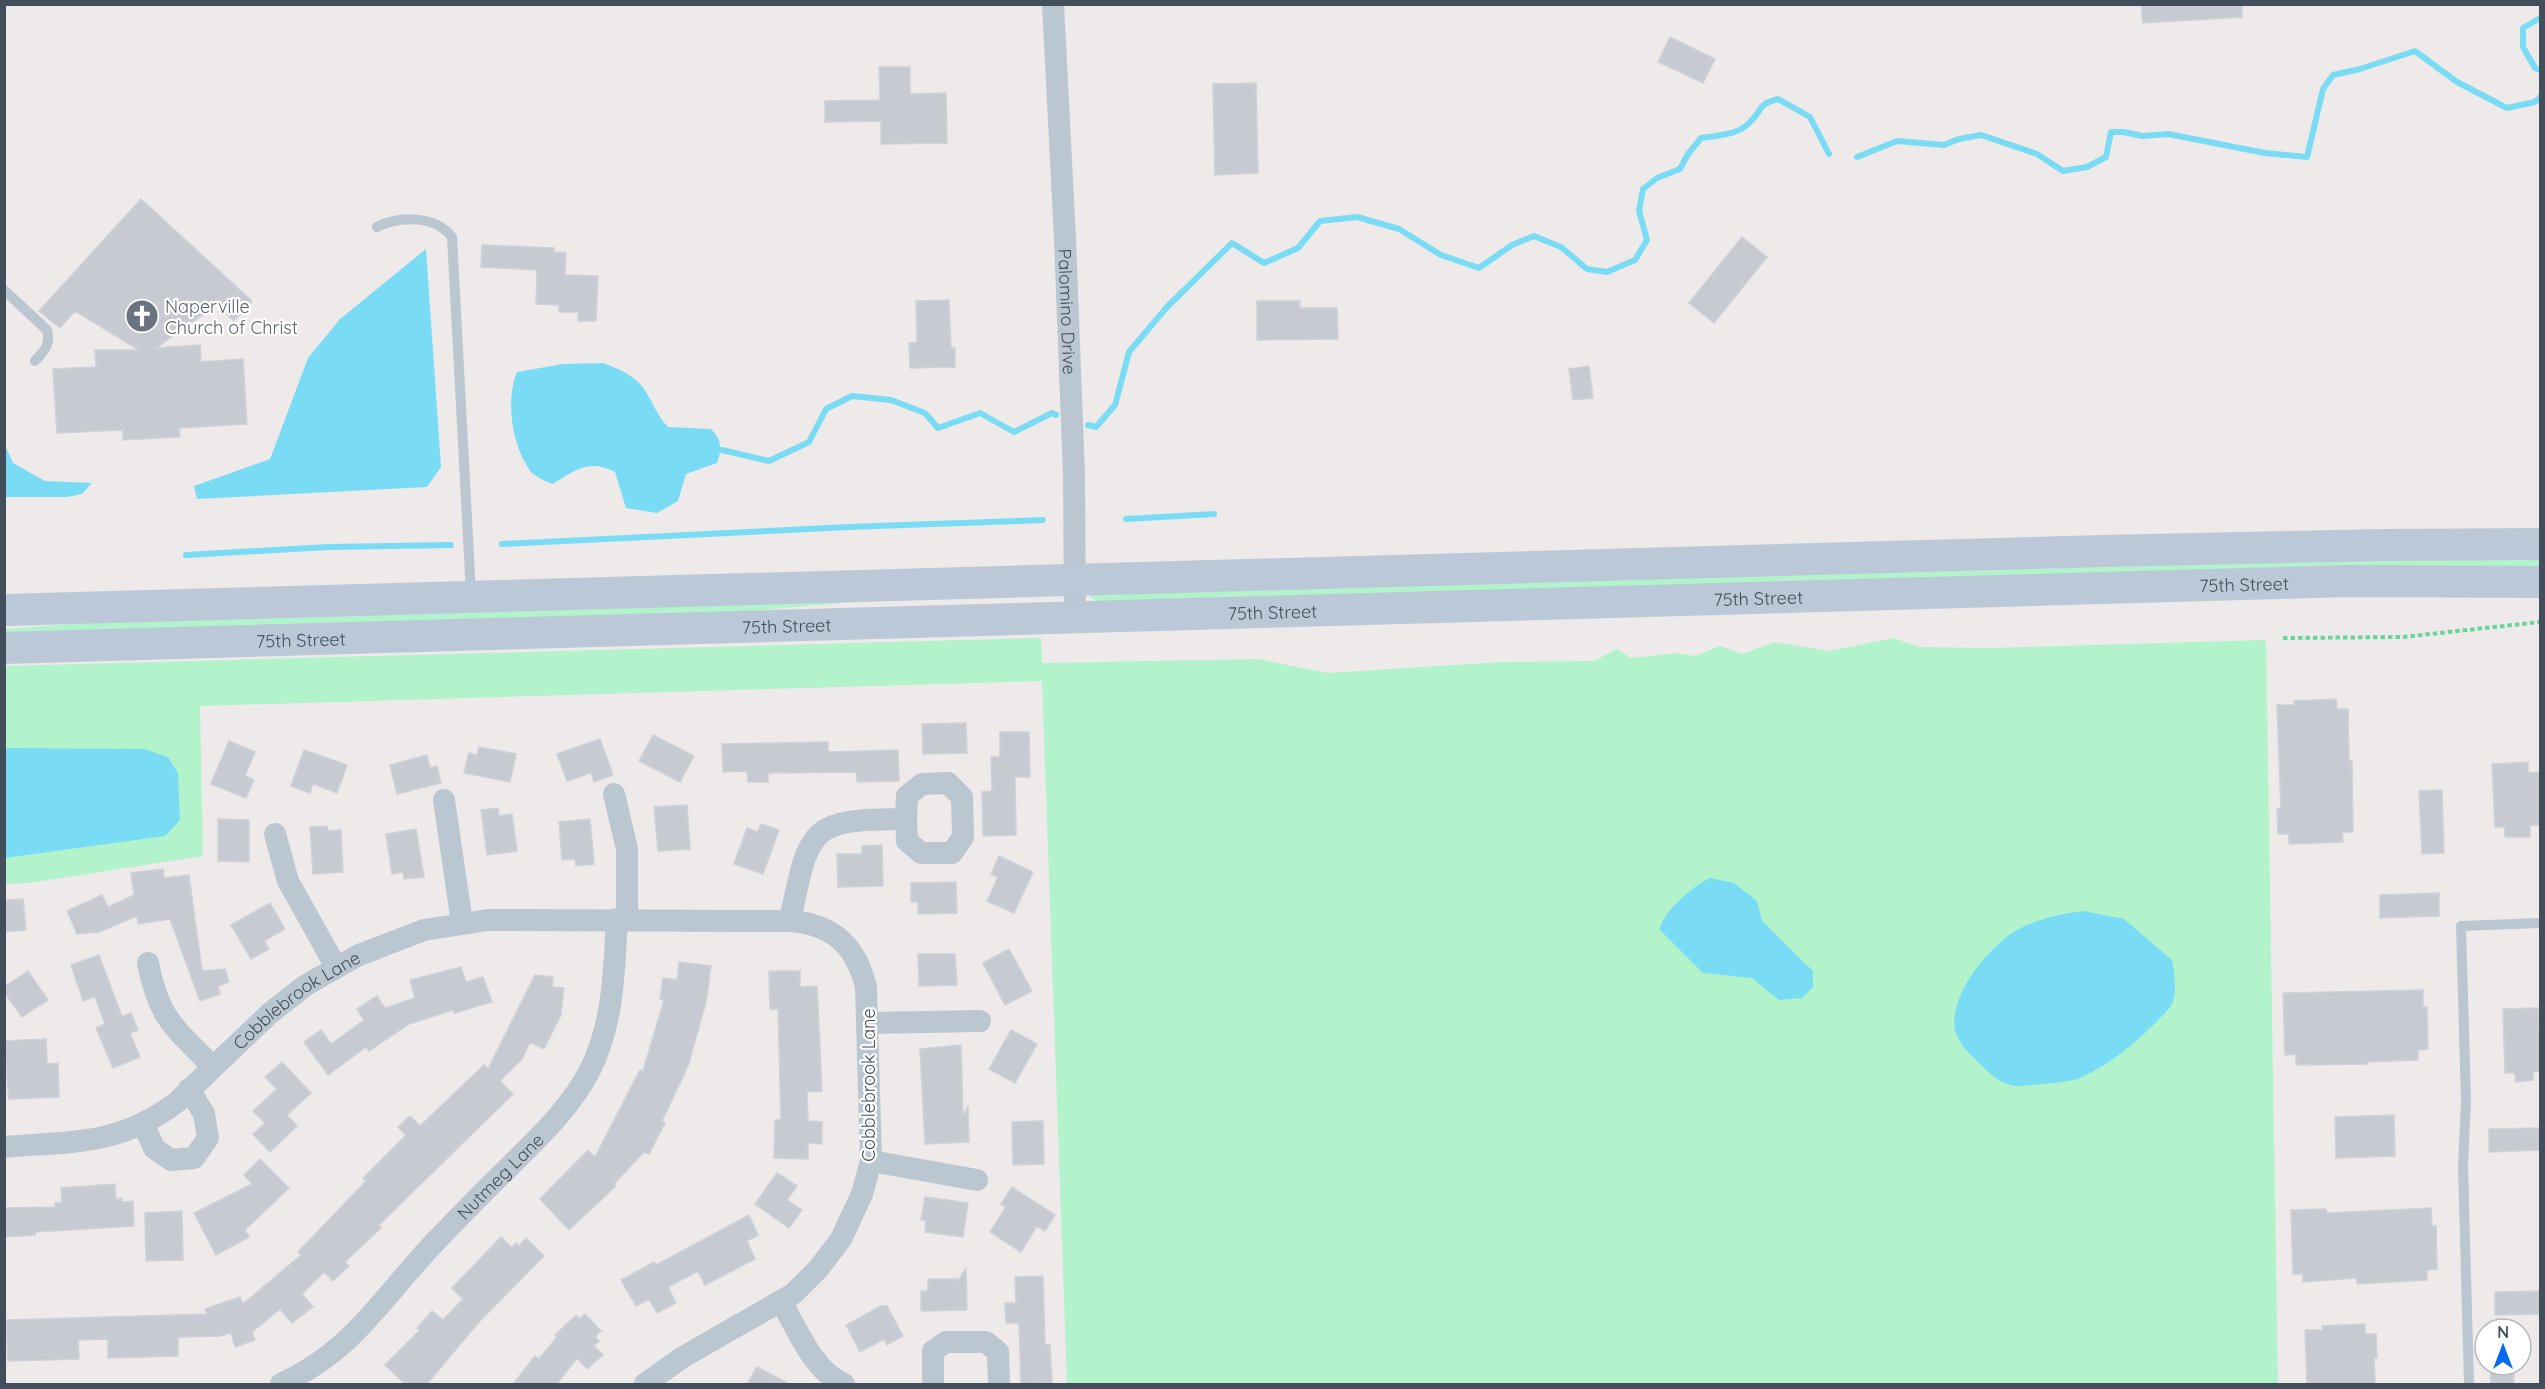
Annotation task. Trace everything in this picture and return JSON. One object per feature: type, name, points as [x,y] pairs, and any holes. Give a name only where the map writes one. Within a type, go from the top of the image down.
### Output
[{"type":"main road","name":"75th Street","points":[[4,648],[2137,550],[2384,544],[2541,544]]},
{"type":"main road","name":"75th Street","points":[[4,610],[471,597],[1074,599],[2329,582],[2541,582]]},
{"type":"street","name":"Palomino Drive","points":[[1053,4],[1073,451],[1074,599]]},
{"type":"street","name":"Nutmeg Lane","points":[[281,1384],[302,1375],[345,1344],[434,1243],[550,1127],[576,1093],[590,1069],[602,1042],[610,1008],[622,919],[627,849],[615,794]]},
{"type":"street","points":[[444,800],[462,923]]},
{"type":"street","points":[[790,921],[806,852],[824,830],[832,825],[849,821],[906,819]]},
{"type":"street","points":[[275,834],[288,881],[336,967]]},
{"type":"street","name":"Cobblebrook Lane","points":[[4,1147],[106,1138],[132,1130],[162,1113],[268,1014],[306,985],[336,967],[403,937],[462,923],[488,920],[790,921],[804,922],[828,930],[850,949],[861,965],[866,987],[871,1161],[858,1204],[841,1239],[804,1285],[781,1301],[683,1357],[645,1384]]},
{"type":"street","points":[[148,963],[154,992],[166,1017],[212,1066]]},
{"type":"street","points":[[868,1023],[980,1021]]},
{"type":"street","points":[[143,1123],[154,1148],[171,1160],[194,1158],[208,1138],[204,1114],[189,1089]]},
{"type":"street","points":[[871,1161],[977,1180]]},
{"type":"street","points":[[781,1301],[820,1368],[835,1381],[844,1384]]},
{"type":"street","points":[[933,1384],[933,1351],[946,1342],[986,1342],[998,1352],[999,1384]]},
{"type":"lane","points":[[377,227],[392,220],[423,220],[444,227],[452,237],[471,597]]},
{"type":"lane","points":[[4,290],[47,330],[50,339],[46,349],[35,361]]},
{"type":"lane","points":[[2469,1384],[2463,1178],[2466,1101],[2461,926],[2541,923]]},
{"type":"path","points":[[2283,638],[2403,637],[2541,622]]},
{"type":"green space","points":[[2540,557],[2540,569],[1099,603],[1090,597],[1090,595],[2277,559]]},
{"type":"green space","points":[[853,600],[853,602],[693,616],[5,634],[4,629],[111,621]]},
{"type":"green space","points":[[1041,638],[1042,663],[1258,659],[1327,673],[1502,662],[1594,661],[1617,649],[1631,658],[1677,653],[1695,656],[1720,646],[1742,654],[1775,642],[1829,651],[1894,638],[1919,647],[1987,648],[2266,640],[2278,1384],[1067,1384],[1042,681],[200,706],[203,856],[29,883],[5,884],[5,666]]},
{"type":"water","points":[[426,249],[441,467],[427,487],[197,499],[194,486],[270,459],[308,358],[340,319]]},
{"type":"water","points":[[603,363],[624,372],[637,381],[668,427],[711,429],[719,441],[720,453],[717,463],[686,474],[678,501],[657,513],[626,508],[615,472],[589,466],[552,484],[531,472],[519,450],[511,410],[511,396],[517,372],[563,364]]},
{"type":"water","points":[[5,445],[13,463],[45,481],[92,483],[82,494],[67,497],[5,497]]},
{"type":"water","points":[[4,748],[144,749],[168,757],[178,773],[180,820],[165,836],[5,858]]},
{"type":"water","points":[[1710,878],[1734,883],[1757,901],[1762,921],[1813,971],[1813,987],[1802,998],[1779,1000],[1752,978],[1703,973],[1660,930],[1666,916],[1679,900]]},
{"type":"water","points":[[2083,911],[2124,919],[2172,960],[2175,986],[2172,1004],[2132,1044],[2113,1059],[2082,1077],[2062,1082],[2023,1086],[2004,1083],[1980,1064],[1959,1040],[1955,1026],[1961,994],[1981,963],[2005,938],[2024,926],[2040,920]]},
{"type":"building","points":[[2141,4],[2242,4],[2242,17],[2143,23]]},
{"type":"building","points":[[1670,37],[1715,59],[1703,83],[1658,62]]},
{"type":"building","points":[[879,67],[910,67],[910,94],[946,93],[947,143],[881,144],[881,121],[825,122],[825,101],[880,100]]},
{"type":"building","points":[[1256,83],[1258,173],[1215,175],[1213,84]]},
{"type":"building","name":"Naperville Church of Christ","points":[[141,199],[252,301],[234,321],[217,305],[156,348],[200,345],[201,362],[243,359],[247,424],[179,428],[180,437],[123,440],[123,430],[57,433],[53,369],[96,367],[95,350],[139,350],[75,311],[60,328],[39,311]]},
{"type":"building","points":[[1742,237],[1767,257],[1714,323],[1689,303]]},
{"type":"building","points":[[482,245],[554,248],[554,252],[566,253],[565,275],[598,276],[596,321],[578,321],[578,312],[559,312],[559,305],[536,304],[537,270],[481,267]]},
{"type":"building","points":[[949,300],[951,348],[955,348],[955,367],[910,368],[909,343],[917,342],[916,301]]},
{"type":"building","points":[[1257,301],[1300,301],[1300,308],[1337,308],[1338,339],[1257,340]]},
{"type":"building","points":[[1589,366],[1593,398],[1573,400],[1569,369]]},
{"type":"building","points":[[2336,699],[2337,709],[2348,709],[2349,761],[2352,761],[2353,832],[2342,832],[2343,842],[2289,844],[2289,834],[2278,834],[2277,809],[2281,809],[2277,705],[2294,705],[2294,701]]},
{"type":"building","points":[[966,723],[967,753],[923,754],[922,724]]},
{"type":"building","points":[[1000,732],[1029,732],[1030,777],[1015,777],[1016,835],[983,836],[982,792],[992,791],[991,757],[1000,757]]},
{"type":"building","points":[[653,735],[694,756],[680,782],[639,761]]},
{"type":"building","points":[[600,739],[613,775],[594,782],[591,773],[567,781],[557,754]]},
{"type":"building","points":[[229,741],[255,752],[245,776],[254,780],[246,798],[211,784]]},
{"type":"building","points":[[828,742],[828,752],[898,750],[899,781],[857,782],[856,772],[768,773],[768,782],[748,782],[747,771],[723,772],[722,744]]},
{"type":"building","points":[[479,747],[516,754],[510,782],[464,773],[469,753],[477,755]]},
{"type":"building","points":[[304,750],[347,765],[337,793],[313,784],[310,793],[291,786]]},
{"type":"building","points":[[427,755],[430,768],[437,766],[441,783],[397,794],[390,765]]},
{"type":"building","points":[[2528,762],[2528,773],[2541,772],[2541,825],[2530,825],[2530,837],[2505,837],[2505,827],[2495,827],[2492,764]]},
{"type":"building","points":[[2442,790],[2444,853],[2422,854],[2419,791]]},
{"type":"building","points":[[687,805],[690,849],[658,851],[654,807]]},
{"type":"building","points":[[498,808],[499,816],[512,814],[517,851],[487,855],[481,810]]},
{"type":"building","points":[[218,819],[249,820],[249,862],[218,861]]},
{"type":"building","points":[[590,819],[594,864],[576,866],[575,859],[562,860],[559,822]]},
{"type":"building","points":[[761,824],[779,830],[763,874],[734,864],[747,828],[758,832]]},
{"type":"building","points":[[327,826],[328,831],[341,830],[343,872],[313,874],[310,827]]},
{"type":"building","points":[[416,829],[424,877],[404,879],[403,872],[392,874],[386,834]]},
{"type":"building","points":[[882,845],[883,886],[838,887],[837,854],[862,854],[862,846]]},
{"type":"building","points":[[999,856],[1033,872],[1014,913],[987,901],[998,877],[991,874]]},
{"type":"building","points":[[163,869],[164,878],[189,875],[202,971],[225,969],[229,982],[218,986],[220,994],[200,1001],[170,919],[138,924],[137,916],[99,932],[77,934],[67,911],[102,895],[108,907],[134,895],[131,873]]},
{"type":"building","points":[[956,882],[957,913],[918,914],[918,902],[911,902],[911,883]]},
{"type":"building","points":[[2439,893],[2439,916],[2380,918],[2380,895]]},
{"type":"building","points":[[23,899],[26,930],[4,932],[4,900]]},
{"type":"building","points":[[270,903],[285,929],[264,941],[269,949],[251,959],[231,925]]},
{"type":"building","points":[[1009,949],[1032,991],[1005,1005],[983,963]]},
{"type":"building","points":[[918,954],[955,954],[957,985],[919,986]]},
{"type":"building","points":[[99,955],[122,1017],[131,1013],[138,1030],[130,1033],[140,1057],[113,1068],[96,1028],[105,1024],[95,997],[83,1001],[71,965]]},
{"type":"building","points":[[679,962],[711,966],[706,1002],[688,1066],[662,1121],[665,1123],[649,1154],[644,1152],[614,1184],[616,1186],[569,1230],[540,1199],[588,1150],[595,1157],[640,1070],[643,1071],[664,1000],[660,999],[663,978],[677,980]]},
{"type":"building","points":[[461,967],[466,982],[483,977],[492,1002],[454,1013],[453,1010],[409,1024],[369,1051],[366,1047],[328,1075],[304,1042],[321,1030],[331,1044],[364,1020],[357,1009],[377,996],[385,1008],[415,998],[410,980]]},
{"type":"building","points":[[28,971],[48,1000],[22,1017],[4,992],[4,987]]},
{"type":"building","points":[[769,971],[800,971],[800,987],[817,986],[822,1091],[807,1092],[808,1121],[822,1122],[822,1144],[808,1143],[808,1159],[774,1158],[775,1120],[781,1120],[778,1009],[770,1009]]},
{"type":"building","points":[[535,975],[553,977],[552,987],[564,988],[561,1015],[544,1049],[530,1042],[522,1059],[500,1081],[513,1094],[379,1225],[381,1228],[345,1262],[349,1266],[333,1281],[324,1272],[302,1294],[313,1307],[292,1323],[280,1309],[252,1332],[255,1340],[235,1347],[231,1333],[220,1336],[178,1337],[178,1356],[108,1358],[108,1339],[78,1340],[79,1359],[8,1361],[6,1320],[207,1314],[205,1309],[240,1297],[243,1304],[301,1255],[298,1252],[366,1181],[363,1178],[406,1135],[398,1127],[410,1116],[420,1126],[484,1065],[488,1069]]},
{"type":"building","points":[[2423,990],[2423,1007],[2427,1007],[2428,1049],[2418,1050],[2418,1060],[2367,1062],[2367,1064],[2296,1065],[2296,1054],[2285,1055],[2283,993]]},
{"type":"building","points":[[2538,1008],[2541,1071],[2533,1072],[2533,1080],[2516,1082],[2515,1073],[2505,1073],[2503,1009]]},
{"type":"building","points":[[1011,1030],[1037,1044],[1015,1083],[989,1069]]},
{"type":"building","points":[[46,1039],[47,1064],[58,1063],[59,1097],[9,1099],[4,1041]]},
{"type":"building","points":[[961,1045],[963,1116],[968,1106],[969,1142],[925,1144],[920,1049]]},
{"type":"building","points":[[282,1062],[311,1093],[287,1115],[297,1126],[270,1152],[253,1134],[265,1123],[253,1111],[277,1089],[265,1077]]},
{"type":"building","points":[[2394,1115],[2395,1156],[2336,1158],[2335,1117]]},
{"type":"building","points":[[1043,1121],[1044,1164],[1013,1165],[1012,1122]]},
{"type":"building","points":[[2541,1128],[2541,1150],[2489,1152],[2489,1129]]},
{"type":"building","points":[[260,1159],[289,1188],[245,1230],[249,1237],[216,1255],[194,1213],[252,1184],[244,1175]]},
{"type":"building","points":[[777,1173],[797,1186],[787,1200],[802,1210],[789,1228],[755,1204]]},
{"type":"building","points":[[115,1184],[116,1199],[122,1198],[122,1202],[133,1201],[134,1226],[35,1232],[35,1235],[4,1237],[4,1208],[55,1207],[55,1203],[62,1203],[61,1188]]},
{"type":"building","points":[[1012,1187],[1055,1215],[1045,1231],[1037,1226],[1021,1252],[990,1232],[1006,1207],[1001,1204]]},
{"type":"building","points":[[925,1197],[968,1203],[963,1237],[925,1232],[926,1221],[921,1220]]},
{"type":"building","points":[[2431,1208],[2432,1226],[2436,1226],[2437,1269],[2427,1270],[2427,1280],[2357,1284],[2357,1278],[2303,1282],[2303,1274],[2293,1274],[2291,1210],[2326,1209],[2327,1213]]},
{"type":"building","points":[[182,1211],[183,1260],[146,1261],[145,1213]]},
{"type":"building","points":[[749,1215],[758,1235],[747,1241],[755,1259],[705,1285],[698,1271],[668,1287],[676,1303],[657,1313],[649,1299],[636,1306],[621,1280],[654,1262],[656,1265]]},
{"type":"building","points":[[501,1237],[512,1248],[516,1243],[519,1246],[526,1238],[544,1256],[479,1322],[427,1384],[405,1384],[385,1365],[420,1330],[417,1328],[432,1311],[443,1320],[463,1299],[452,1288]]},
{"type":"building","points":[[966,1268],[967,1310],[921,1311],[921,1291],[928,1291],[928,1279],[957,1279],[956,1284]]},
{"type":"building","points":[[1043,1276],[1045,1345],[1050,1345],[1052,1383],[1021,1384],[1019,1323],[1006,1323],[1005,1303],[1016,1303],[1015,1277]]},
{"type":"building","points":[[2541,1291],[2541,1314],[2495,1315],[2495,1292]]},
{"type":"building","points":[[881,1306],[887,1306],[903,1336],[887,1345],[884,1339],[860,1352],[846,1325]]},
{"type":"building","points":[[585,1314],[601,1331],[595,1337],[599,1341],[594,1346],[603,1355],[587,1369],[577,1358],[557,1384],[513,1384],[535,1356],[539,1359],[557,1337],[555,1335],[576,1315],[579,1319]]},
{"type":"building","points":[[2365,1324],[2365,1334],[2376,1334],[2375,1384],[2307,1384],[2305,1330],[2323,1330],[2322,1326]]},
{"type":"building","points":[[757,1367],[789,1384],[747,1384]]},
{"type":"building","points":[[2491,1377],[2514,1377],[2514,1384],[2491,1384]]},
{"type":"waterway","points":[[2540,18],[2523,28],[2523,47],[2535,68],[2540,70]]},
{"type":"waterway","points":[[1857,157],[1897,141],[1944,145],[1959,139],[1981,135],[2037,154],[2063,171],[2087,167],[2106,157],[2111,132],[2143,136],[2168,134],[2265,153],[2307,157],[2323,89],[2333,75],[2360,69],[2415,51],[2457,82],[2507,108],[2535,102],[2540,97]]},
{"type":"waterway","points":[[1088,425],[1096,427],[1115,405],[1129,352],[1167,307],[1232,243],[1264,263],[1298,248],[1320,221],[1357,217],[1399,229],[1441,255],[1479,268],[1512,245],[1534,236],[1561,247],[1587,269],[1607,272],[1635,260],[1647,240],[1639,211],[1643,189],[1657,178],[1680,169],[1701,138],[1727,134],[1745,127],[1763,105],[1778,99],[1810,117],[1829,154]]},
{"type":"waterway","points":[[722,450],[769,461],[809,442],[826,409],[852,396],[891,400],[925,413],[938,428],[980,413],[1014,432],[1052,413],[1056,415]]},
{"type":"waterway","points":[[1126,519],[1214,514]]},
{"type":"waterway","points":[[502,544],[1043,520]]},
{"type":"waterway","points":[[186,555],[329,547],[451,545]]},
{"type":"place","name":"Naperville Church of Christ","points":[[142,316]]}]
